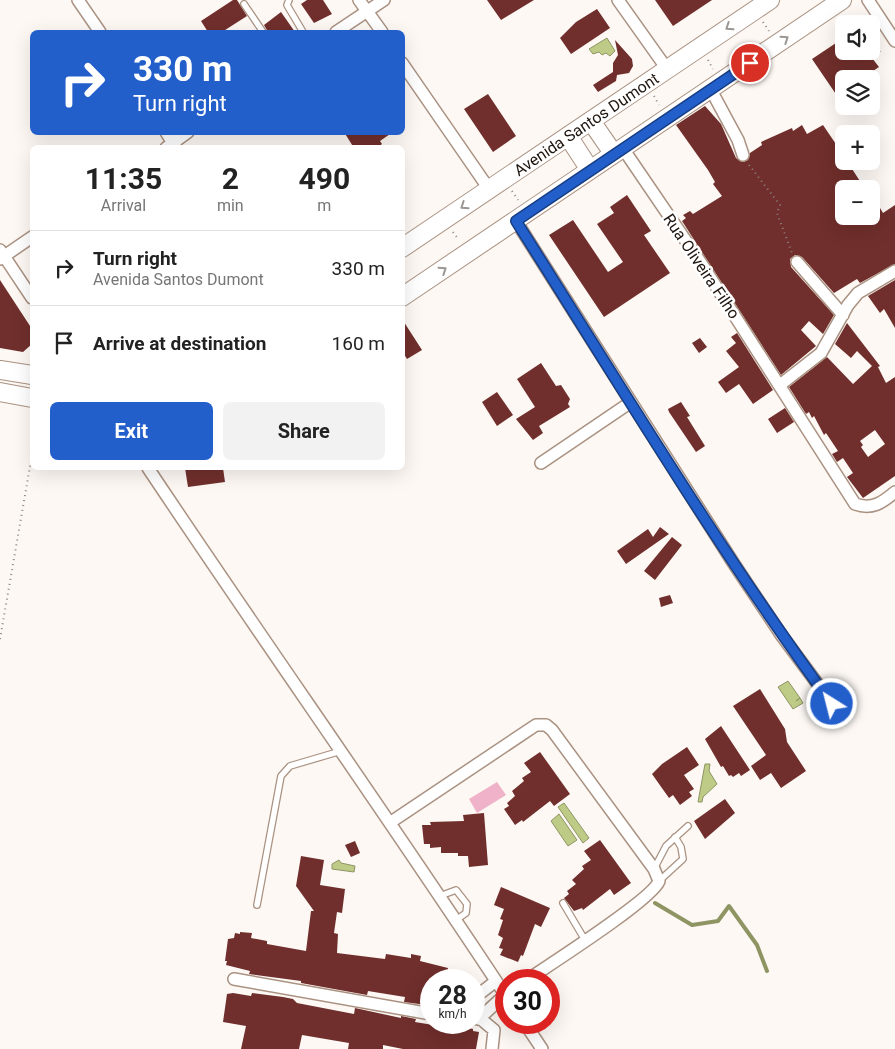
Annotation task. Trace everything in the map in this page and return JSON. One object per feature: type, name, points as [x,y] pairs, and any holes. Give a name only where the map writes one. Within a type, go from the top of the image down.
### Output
[{"type":"main road","name":"Avenida Santos Dumont","points":[[405,246],[770,0]]},
{"type":"main road","points":[[405,294],[842,0]]},
{"type":"main road","points":[[591,121],[618,150]]},
{"type":"main road","points":[[568,136],[590,170]]},
{"type":"main road","points":[[0,370],[30,375]]},
{"type":"main road","points":[[0,392],[30,398]]},
{"type":"street","points":[[78,0],[99,30]]},
{"type":"street","points":[[359,0],[381,30]]},
{"type":"street","points":[[339,30],[384,0]]},
{"type":"street","points":[[618,0],[667,69]]},
{"type":"street","points":[[868,0],[895,41]]},
{"type":"street","points":[[405,67],[489,189]]},
{"type":"street","points":[[716,86],[743,155]]},
{"type":"street","points":[[173,145],[185,135]]},
{"type":"street","name":"Rua Oliveira Filho","points":[[618,150],[780,385],[855,504],[868,507],[876,506],[895,492]]},
{"type":"street","points":[[516,221],[766,612],[837,710]]},
{"type":"street","points":[[30,238],[2,255],[30,295]]},
{"type":"street","points":[[796,262],[843,314]]},
{"type":"street","points":[[780,385],[820,353],[858,293],[895,270]]},
{"type":"street","points":[[541,463],[631,402]]},
{"type":"street","points":[[153,470],[268,648],[390,822],[495,979]]},
{"type":"street","points":[[390,822],[536,725],[543,724],[552,730],[654,869],[659,881],[654,890],[543,969]]},
{"type":"street","points":[[234,979],[420,1012]]},
{"type":"street","points":[[485,990],[495,982]]},
{"type":"street","points":[[485,1012],[495,1004]]},
{"type":"street","points":[[488,1010],[494,1030],[492,1049]]},
{"type":"street","points":[[485,1022],[494,1030]]},
{"type":"street","points":[[532,1034],[542,1049]]},
{"type":"lane","points":[[289,0],[287,5],[289,10],[302,30]]},
{"type":"lane","points":[[244,4],[262,30]]},
{"type":"lane","points":[[257,905],[281,776],[290,766],[341,751]]},
{"type":"lane","points":[[654,869],[666,846],[688,826]]},
{"type":"lane","points":[[659,881],[683,859],[681,847],[674,837]]},
{"type":"lane","points":[[440,896],[453,890],[458,891],[462,897],[468,910],[456,920]]},
{"type":"lane","points":[[563,903],[585,940]]},
{"type":"path","points":[[700,47],[716,86]]},
{"type":"path","points":[[646,84],[668,118]]},
{"type":"path","points":[[743,155],[780,205],[776,213],[796,262]]},
{"type":"path","points":[[445,220],[468,253]]},
{"type":"path","points":[[0,639],[30,466]]},
{"type":"shaded area","points":[[607,38],[615,51],[610,56],[606,53],[602,55],[599,52],[593,54],[589,49]]},
{"type":"shaded area","points":[[788,681],[803,703],[793,709],[778,687]]},
{"type":"shaded area","points":[[705,764],[710,764],[709,771],[717,784],[703,797],[702,802],[698,802]]},
{"type":"shaded area","points":[[497,782],[506,795],[477,813],[469,799]]},
{"type":"shaded area","points":[[564,803],[589,838],[583,843],[558,807]]},
{"type":"shaded area","points":[[559,814],[577,840],[568,846],[551,821]]},
{"type":"shaded area","points":[[339,860],[341,863],[355,866],[354,872],[332,869],[332,864]]},
{"type":"building","points":[[233,0],[237,0],[247,16],[225,30],[207,30],[201,21]]},
{"type":"building","points":[[307,0],[323,0],[332,14],[314,23],[301,4]]},
{"type":"building","points":[[487,0],[534,0],[501,20]]},
{"type":"building","points":[[655,0],[712,0],[673,26]]},
{"type":"building","points":[[597,9],[610,28],[571,54],[560,38],[576,22]]},
{"type":"building","points":[[281,12],[294,30],[267,30],[264,25]]},
{"type":"building","points":[[615,40],[632,59],[633,66],[629,73],[617,75],[616,81],[598,92],[593,85],[613,72],[613,63],[618,55]]},
{"type":"building","points":[[835,44],[835,60],[874,60],[879,67],[874,70],[835,70],[835,93],[812,59]]},
{"type":"building","points":[[488,94],[516,136],[493,152],[464,109]]},
{"type":"building","points":[[705,106],[721,124],[736,158],[742,162],[748,160],[750,153],[762,145],[761,142],[792,128],[793,131],[802,125],[807,134],[823,125],[835,143],[835,170],[853,170],[859,180],[835,180],[835,225],[880,225],[880,208],[883,213],[895,205],[895,264],[860,283],[857,279],[834,293],[802,257],[795,255],[790,259],[791,267],[834,315],[823,334],[809,321],[801,330],[816,346],[781,375],[682,221],[686,218],[683,215],[690,211],[693,214],[722,196],[713,184],[715,182],[708,170],[676,125]]},
{"type":"building","points":[[346,135],[389,135],[380,141],[381,145],[352,145]]},
{"type":"building","points":[[627,195],[651,231],[644,235],[670,273],[604,317],[549,235],[573,220],[608,272],[623,262],[597,224],[614,213],[610,207]]},
{"type":"building","points":[[0,280],[30,326],[30,346],[23,352],[0,348]]},
{"type":"building","points":[[895,280],[895,328],[884,309],[880,313],[868,296]]},
{"type":"building","points":[[847,323],[880,366],[878,367],[886,383],[895,377],[895,476],[863,498],[847,477],[853,473],[843,458],[837,462],[832,454],[838,451],[826,433],[824,435],[814,416],[812,418],[809,412],[806,414],[789,387],[827,357],[853,384],[872,366],[857,351],[851,358],[835,344]],"holes":[[[875,430],[885,444],[868,457],[861,447],[863,445],[860,441]]]},
{"type":"building","points":[[405,324],[422,350],[407,359],[405,356]]},
{"type":"building","points":[[737,333],[773,390],[753,404],[739,384],[726,393],[718,382],[739,367],[726,351],[736,343],[731,337]]},
{"type":"building","points":[[700,338],[707,347],[699,353],[692,343]]},
{"type":"building","points":[[541,363],[556,386],[561,385],[570,399],[568,404],[570,407],[539,426],[543,433],[533,440],[516,419],[535,407],[517,379]]},
{"type":"building","points":[[497,392],[513,415],[497,426],[482,402]]},
{"type":"building","points":[[681,402],[690,416],[687,417],[705,446],[696,452],[668,409]]},
{"type":"building","points":[[785,408],[794,422],[777,433],[768,419]]},
{"type":"building","points":[[185,470],[223,470],[225,482],[188,487]]},
{"type":"building","points":[[660,527],[669,534],[626,564],[617,551],[648,529],[653,537]]},
{"type":"building","points":[[672,537],[682,545],[655,580],[644,571]]},
{"type":"building","points":[[670,595],[673,603],[661,607],[659,598]]},
{"type":"building","points":[[760,689],[785,729],[787,742],[806,771],[781,788],[771,773],[760,780],[751,766],[766,755],[733,706]]},
{"type":"building","points":[[721,726],[750,770],[741,776],[739,773],[733,777],[729,776],[723,766],[721,767],[705,739]]},
{"type":"building","points":[[687,747],[699,765],[684,775],[694,789],[689,792],[692,796],[680,805],[673,795],[669,798],[652,774],[662,764]]},
{"type":"building","points":[[540,752],[570,794],[554,806],[550,801],[523,822],[522,820],[515,825],[504,809],[509,806],[507,803],[515,796],[512,791],[524,781],[522,778],[531,772],[524,763]]},
{"type":"building","points":[[725,799],[735,813],[705,839],[694,821]]},
{"type":"building","points":[[484,813],[488,865],[469,867],[468,856],[458,856],[458,853],[441,853],[441,847],[430,848],[430,844],[424,844],[422,825],[431,825],[430,822],[464,821],[463,815]]},
{"type":"building","points":[[600,840],[631,883],[614,895],[610,889],[583,910],[582,908],[574,911],[564,898],[569,894],[567,891],[576,884],[572,880],[584,869],[582,866],[591,860],[584,851]]},
{"type":"building","points":[[355,841],[360,853],[351,857],[345,845]]},
{"type":"building","points":[[301,856],[324,860],[320,885],[345,889],[342,913],[337,912],[334,933],[338,934],[337,953],[385,959],[386,954],[411,958],[411,954],[421,956],[420,961],[448,969],[420,969],[420,1004],[404,1002],[405,997],[368,991],[367,995],[301,983],[301,981],[249,974],[250,971],[226,965],[228,939],[234,938],[235,933],[240,934],[240,932],[252,933],[251,938],[267,941],[267,944],[306,951],[311,911],[314,911],[296,886]]},
{"type":"building","points":[[501,887],[550,908],[541,927],[535,924],[523,956],[521,955],[518,962],[500,955],[503,949],[499,948],[503,938],[498,935],[503,920],[500,919],[504,909],[494,905]]},
{"type":"building","points":[[252,993],[283,997],[293,999],[297,1003],[354,1014],[355,1008],[401,1018],[401,1016],[416,1019],[415,1022],[420,1023],[420,1034],[479,1034],[476,1049],[403,1049],[383,1045],[383,1049],[348,1049],[349,1043],[302,1035],[299,1049],[241,1049],[246,1026],[223,1022],[227,994],[251,996]]},
{"type":"waterway","points":[[655,903],[692,925],[718,921],[729,906],[757,945],[767,971]]},
{"type":"route","points":[[750,63],[622,147],[516,221],[734,564],[782,636],[832,704]]}]
